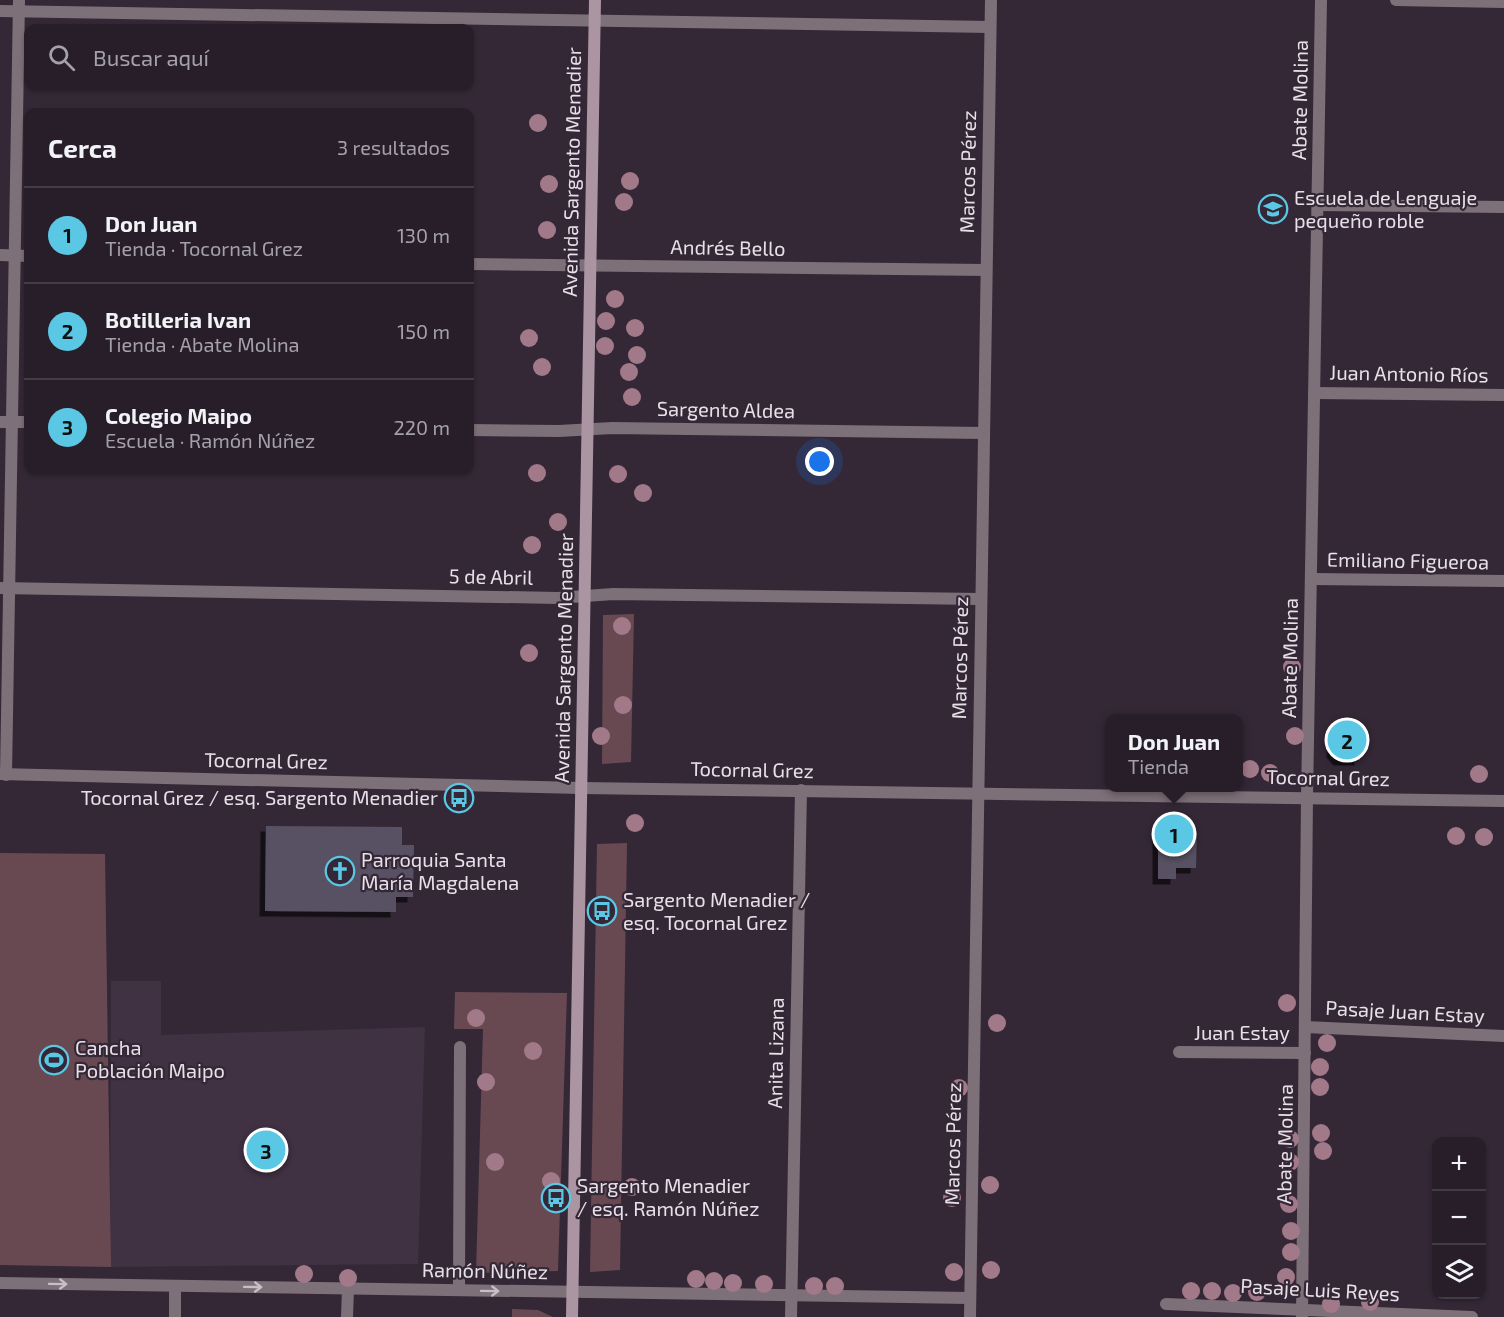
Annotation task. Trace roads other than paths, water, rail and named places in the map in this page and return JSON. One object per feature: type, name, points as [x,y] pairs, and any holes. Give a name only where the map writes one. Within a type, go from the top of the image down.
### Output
[{"type":"main road","name":"Avenida Sargento Menadier","points":[[572,1317],[595,0]]},
{"type":"street","name":"Marcos Pérez","points":[[970,1317],[991,0]]},
{"type":"street","name":"Abate Molina","points":[[1302,1313],[1307,797],[1321,0]]},
{"type":"street","points":[[1396,0],[1504,2]]},
{"type":"street","points":[[3,775],[6,422],[15,256],[19,6]]},
{"type":"street","points":[[0,11],[19,6],[594,21],[990,27]]},
{"type":"street","points":[[1317,205],[1504,207]]},
{"type":"street","points":[[0,255],[24,256]]},
{"type":"street","name":"Andrés Bello","points":[[474,264],[986,270]]},
{"type":"street","name":"Juan Antonio Ríos","points":[[1314,393],[1504,395]]},
{"type":"street","points":[[6,422],[24,422]]},
{"type":"street","name":"Sargento Aldea","points":[[474,430],[983,434]]},
{"type":"street","name":"Emiliano Figueroa","points":[[1311,579],[1504,581]]},
{"type":"street","name":"5 de Abril","points":[[4,588],[558,598],[613,594],[981,599]]},
{"type":"street","name":"Tocornal Grez","points":[[3,775],[581,788],[1504,801]]},
{"type":"street","name":"Anita Lizana","points":[[791,1317],[801,790]]},
{"type":"street","name":"Pasaje Juan Estay","points":[[1305,1027],[1504,1036]]},
{"type":"street","points":[[459,1290],[460,1047]]},
{"type":"street","name":"Juan Estay","points":[[1179,1052],[1305,1053]]},
{"type":"street","name":"Ramón Núñez","points":[[0,1283],[970,1298]]},
{"type":"street","points":[[174,1317],[175,1286]]},
{"type":"street","points":[[347,1317],[348,1288]]},
{"type":"street","name":"Pasaje Luis Reyes","points":[[1166,1304],[1302,1313],[1472,1317]]},
{"type":"place","name":"Escuela de Lenguaje pequeño roble","points":[[1273,209]]},
{"type":"place","name":"Botilleria Ivan","points":[[1347,740]]},
{"type":"place","name":"Tocornal Grez / esq. Sargento Menadier","points":[[459,798]]},
{"type":"place","name":"Don Juan","points":[[1174,834]]},
{"type":"place","name":"Parroquia Santa María Magdalena","points":[[340,871]]},
{"type":"place","name":"Sargento Menadier / esq. Tocornal Grez","points":[[602,911]]},
{"type":"place","name":"Cancha Población Maipo","points":[[54,1060]]},
{"type":"place","name":"Colegio Maipo","points":[[266,1150]]},
{"type":"place","name":"Sargento Menadier / esq. Ramón Núñez","points":[[556,1198]]}]
